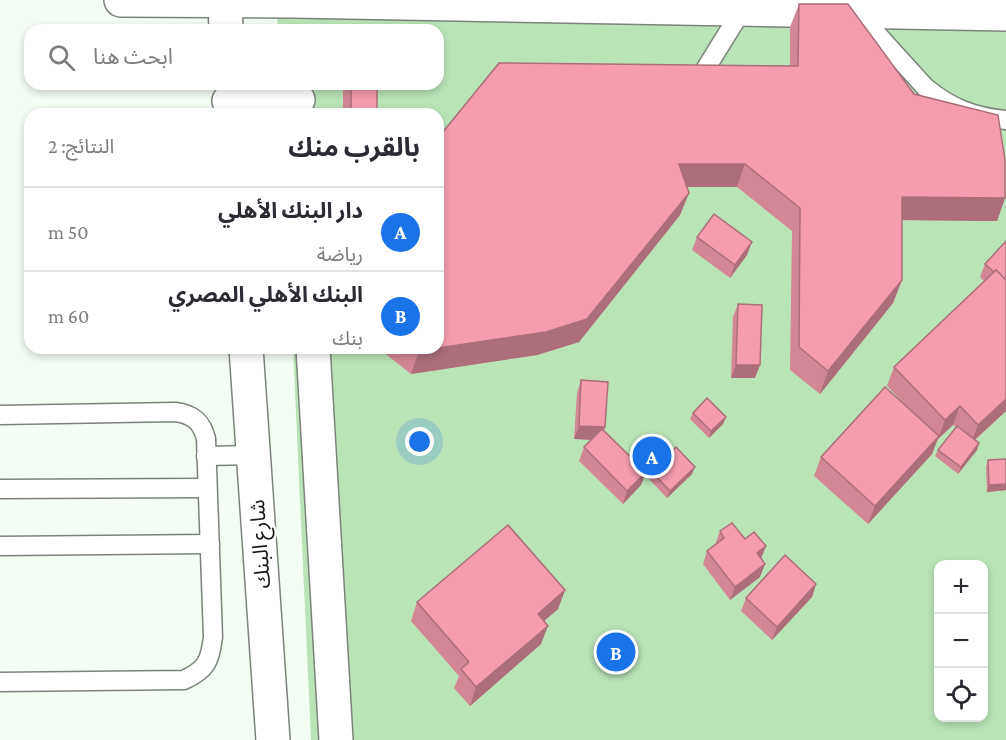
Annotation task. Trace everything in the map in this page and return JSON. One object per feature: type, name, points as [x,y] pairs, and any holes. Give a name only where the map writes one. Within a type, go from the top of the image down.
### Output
[{"type":"street","points":[[121,0],[225,1],[294,16],[742,10],[1006,14]]},
{"type":"street","points":[[225,1],[226,24]]},
{"type":"street","points":[[229,100],[298,99]]},
{"type":"street","name":"شارع البنك","points":[[246,354],[273,740]]},
{"type":"street","points":[[312,354],[336,740]]},
{"type":"lane","points":[[698,81],[742,10]]},
{"type":"lane","points":[[857,12],[925,87],[938,98],[968,114],[1006,120]]},
{"type":"lane","points":[[0,416],[186,414],[196,419],[203,428],[206,456],[213,637],[211,655],[201,671],[184,680],[0,682]]},
{"type":"lane","points":[[206,456],[254,455]]},
{"type":"lane","points":[[0,489],[207,488]]},
{"type":"lane","points":[[0,546],[210,544]]},
{"type":"green space","points":[[276,0],[1006,0],[1006,740],[311,740],[293,354],[444,354],[444,108],[282,108],[280,90],[444,90],[444,24],[278,24]]},
{"type":"building","points":[[799,4],[848,4],[914,94],[998,115],[1005,160],[1005,198],[902,197],[902,280],[828,371],[799,347],[800,208],[745,164],[679,164],[689,193],[587,319],[546,332],[444,347],[444,131],[499,63],[798,66]]},
{"type":"building","points":[[351,90],[377,90],[377,108],[351,108]]},
{"type":"building","points":[[714,214],[752,242],[735,265],[697,237]]},
{"type":"building","points":[[1006,241],[1006,280],[996,270],[994,272],[985,264]]},
{"type":"building","points":[[996,270],[1006,280],[1006,399],[978,425],[960,406],[945,420],[894,367]]},
{"type":"building","points":[[738,304],[762,305],[760,365],[736,365]]},
{"type":"building","points":[[581,380],[608,382],[605,427],[579,426]]},
{"type":"building","points":[[885,387],[939,436],[875,506],[821,457]]},
{"type":"building","points":[[707,398],[726,417],[711,431],[693,413]]},
{"type":"building","points":[[957,426],[979,443],[961,467],[938,450]]},
{"type":"building","points":[[602,429],[646,472],[627,491],[584,447]]},
{"type":"building","points":[[676,447],[695,467],[670,491],[651,471]]},
{"type":"building","points":[[1006,459],[1006,484],[989,485],[988,460]]},
{"type":"building","points":[[732,523],[745,539],[754,532],[766,546],[757,553],[765,564],[735,587],[707,551],[724,538],[720,531]]},
{"type":"building","points":[[508,525],[565,590],[538,614],[548,626],[476,687],[461,669],[469,662],[417,602]]},
{"type":"building","points":[[785,555],[816,584],[777,627],[746,598]]},
{"type":"place","name":"دار البنك الأهلي","points":[[652,456]]},
{"type":"place","name":"البنك الأهلي المصري","points":[[616,652]]}]
